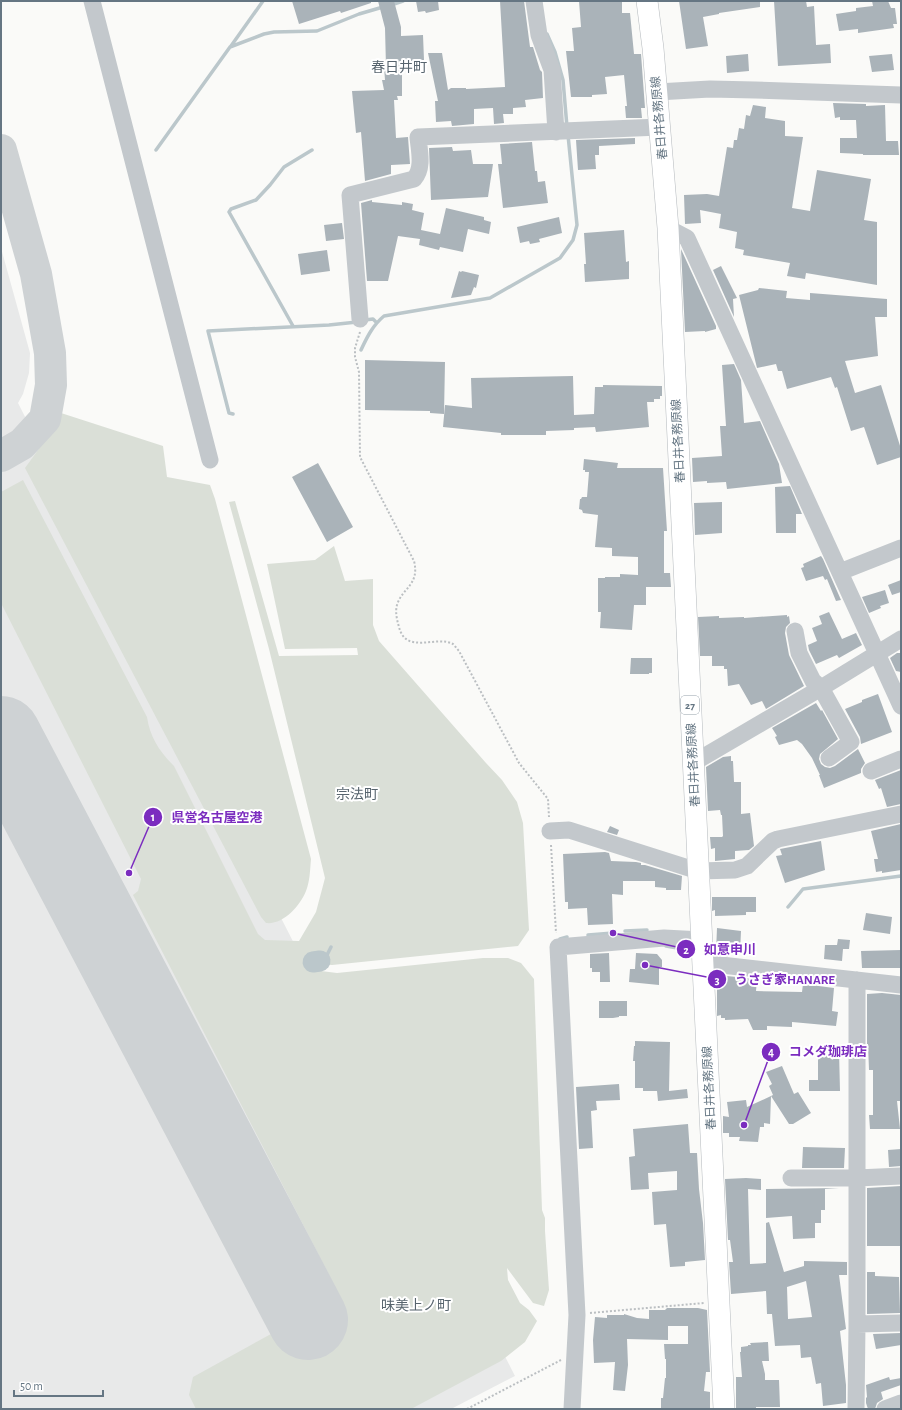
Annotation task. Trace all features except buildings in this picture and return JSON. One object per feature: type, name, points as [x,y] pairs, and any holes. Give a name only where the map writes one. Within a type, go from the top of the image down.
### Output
[{"type":"main road","name":"春日井各務原線","points":[[647,1],[657,92],[668,228],[724,1409]]},
{"type":"street","points":[[92,1],[210,460]]},
{"type":"street","points":[[534,1],[539,35],[552,70],[556,132]]},
{"type":"street","points":[[657,92],[755,90],[901,95]]},
{"type":"street","points":[[360,319],[350,195],[414,179],[418,176],[420,168],[418,137],[660,127]]},
{"type":"street","points":[[668,228],[687,238],[901,706]]},
{"type":"street","points":[[840,572],[901,548]]},
{"type":"street","points":[[795,631],[800,653],[813,681],[821,688],[851,742],[829,758]]},
{"type":"street","points":[[693,763],[901,639]]},
{"type":"street","points":[[871,771],[901,760]]},
{"type":"street","points":[[550,831],[569,830],[698,871],[735,870],[747,866],[778,838],[901,814]]},
{"type":"street","points":[[572,1409],[577,1315],[558,947],[664,938],[702,940]]},
{"type":"street","points":[[704,963],[901,985]]},
{"type":"street","points":[[856,1409],[858,1324],[857,980]]},
{"type":"street","points":[[791,1178],[858,1178],[901,1176]]},
{"type":"street","points":[[858,1324],[901,1323]]},
{"type":"street","points":[[885,1409],[901,1403]]},
{"type":"path","points":[[360,319],[360,330],[355,348],[355,357],[359,372],[360,458],[414,561],[415,567],[413,581],[397,604],[396,611],[399,629],[409,641],[416,643],[446,642],[453,644],[460,651],[519,763],[548,799],[558,947]]},
{"type":"path","points":[[577,1315],[719,1301]]},
{"type":"path","points":[[467,1409],[576,1352]]},
{"type":"shaded area","points":[[1,248],[30,353],[29,373],[23,394],[18,403],[515,1376],[451,1409],[1,1409]]},
{"type":"shaded area","points":[[61,413],[163,446],[167,477],[210,485],[311,859],[310,875],[306,891],[300,903],[285,918],[279,921],[266,923],[261,917],[25,468],[46,439]]},
{"type":"shaded area","points":[[23,480],[147,717],[150,731],[156,743],[174,766],[258,934],[265,940],[299,941],[316,912],[325,878],[269,649],[229,502],[235,501],[279,656],[358,655],[357,648],[285,649],[267,564],[315,560],[334,546],[345,581],[373,579],[373,625],[379,641],[502,780],[517,802],[523,823],[529,930],[518,946],[332,965],[321,964],[321,971],[337,973],[483,958],[508,958],[521,963],[534,979],[542,1210],[545,1218],[549,1290],[544,1306],[533,1303],[507,1268],[508,1280],[520,1303],[529,1310],[537,1321],[525,1342],[501,1361],[411,1409],[196,1409],[189,1395],[193,1377],[271,1334],[274,1338],[344,1304],[133,895],[138,891],[141,879],[1,603],[1,492]]},
{"type":"waterway","points":[[231,46],[263,1]]},
{"type":"waterway","points":[[391,5],[403,1]]},
{"type":"waterway","points":[[156,150],[230,47],[264,34],[274,32],[317,31],[359,14],[383,7]]},
{"type":"waterway","points":[[547,34],[555,52],[563,80],[567,127]]},
{"type":"waterway","points":[[361,350],[373,327],[384,316],[490,298],[560,258],[573,240],[577,225],[568,135]]},
{"type":"waterway","points":[[293,326],[229,212],[231,209],[256,200],[284,167],[312,150]]},
{"type":"waterway","points":[[365,320],[373,319],[376,322]]},
{"type":"waterway","points":[[233,414],[229,413],[208,331],[329,325],[357,322]]},
{"type":"waterway","points":[[788,907],[803,889],[901,876]]},
{"type":"waterway","points":[[625,931],[647,930]]},
{"type":"waterway","points":[[588,935],[613,933]]},
{"type":"waterway","points":[[560,939],[567,937]]},
{"type":"waterway","points":[[666,946],[683,949]]},
{"type":"waterway","points":[[320,961],[327,955],[331,947]]},
{"type":"waterway","points":[[714,954],[727,955]]},
{"type":"waterway","points":[[320,961],[328,962]]},
{"type":"waterway","points":[[313,962],[320,961]]},
{"type":"taxiway","points":[[1,150],[36,274],[50,353],[51,385],[45,419],[22,444],[1,456]]},
{"type":"taxiway","points":[[1,808],[14,762]]},
{"type":"runway","points":[[1,736],[308,1320]]},
{"type":"place","name":"県営名古屋空港","points":[[129,873]]},
{"type":"place","name":"如意申川","points":[[613,933]]},
{"type":"place","name":"うさぎ家HANARE","points":[[645,965]]},
{"type":"place","name":"コメダ珈琲店","points":[[744,1125]]},
{"type":"district","name":"春日井町","points":[[399,67]]},
{"type":"district","name":"宗法町","points":[[357,794]]},
{"type":"district","name":"味美上ノ町","points":[[416,1305]]}]
